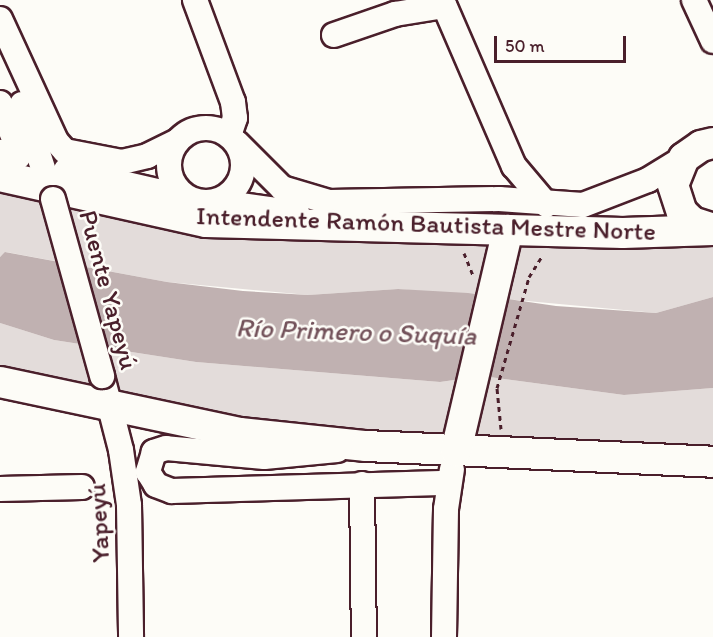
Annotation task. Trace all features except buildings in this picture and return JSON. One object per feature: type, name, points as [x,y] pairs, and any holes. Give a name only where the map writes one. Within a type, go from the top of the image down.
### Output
[{"type":"main road","points":[[712,142],[684,158],[673,185],[675,199],[692,222],[713,230]]},
{"type":"main road","name":"Intendente Ramón Bautista Mestre Norte","points":[[6,162],[206,222],[508,230],[713,230]]},
{"type":"main road","points":[[456,451],[516,273],[508,230]]},
{"type":"main road","points":[[0,382],[240,434],[366,446],[713,462]]},
{"type":"street","points":[[195,0],[233,102],[235,118],[233,139],[242,153],[243,176],[238,187],[219,202]]},
{"type":"street","points":[[694,0],[713,41]]},
{"type":"street","points":[[334,35],[395,14],[443,3],[514,166],[547,204]]},
{"type":"street","points":[[0,19],[56,141],[59,177]]},
{"type":"street","name":"Puente Yapeyú","points":[[0,56],[32,128],[59,177],[102,376],[111,407]]},
{"type":"street","points":[[0,103],[18,146],[6,162]]},
{"type":"street","points":[[59,177],[147,156],[197,129],[208,128],[233,139],[282,188],[316,200],[499,199],[583,205],[648,180],[684,158]]},
{"type":"street","points":[[178,141],[168,163],[170,175],[183,197]]},
{"type":"street","points":[[59,177],[183,197],[410,228]]},
{"type":"street","name":"Yapeyú","points":[[111,407],[129,506],[131,637]]},
{"type":"street","points":[[366,446],[275,457],[166,448],[154,452],[147,465],[156,485],[172,491],[449,483]]},
{"type":"street","points":[[444,637],[449,483],[456,451]]},
{"type":"street","points":[[362,484],[364,637]]},
{"type":"street","points":[[0,489],[82,488]]},
{"type":"path","points":[[497,388],[516,273]]},
{"type":"shaded area","points":[[0,176],[206,222],[713,227],[713,297],[656,313],[398,289],[308,295],[167,282],[6,252],[0,257]]},
{"type":"shaded area","points":[[0,323],[54,340],[196,362],[440,382],[482,376],[624,395],[713,388],[713,462],[456,451],[0,382]]},
{"type":"water","name":"Río Primero o Suquía","points":[[5,252],[167,282],[243,291],[308,295],[398,289],[468,293],[556,306],[656,313],[713,297],[713,388],[624,395],[482,376],[440,382],[196,362],[54,340],[0,323],[0,257]]}]
